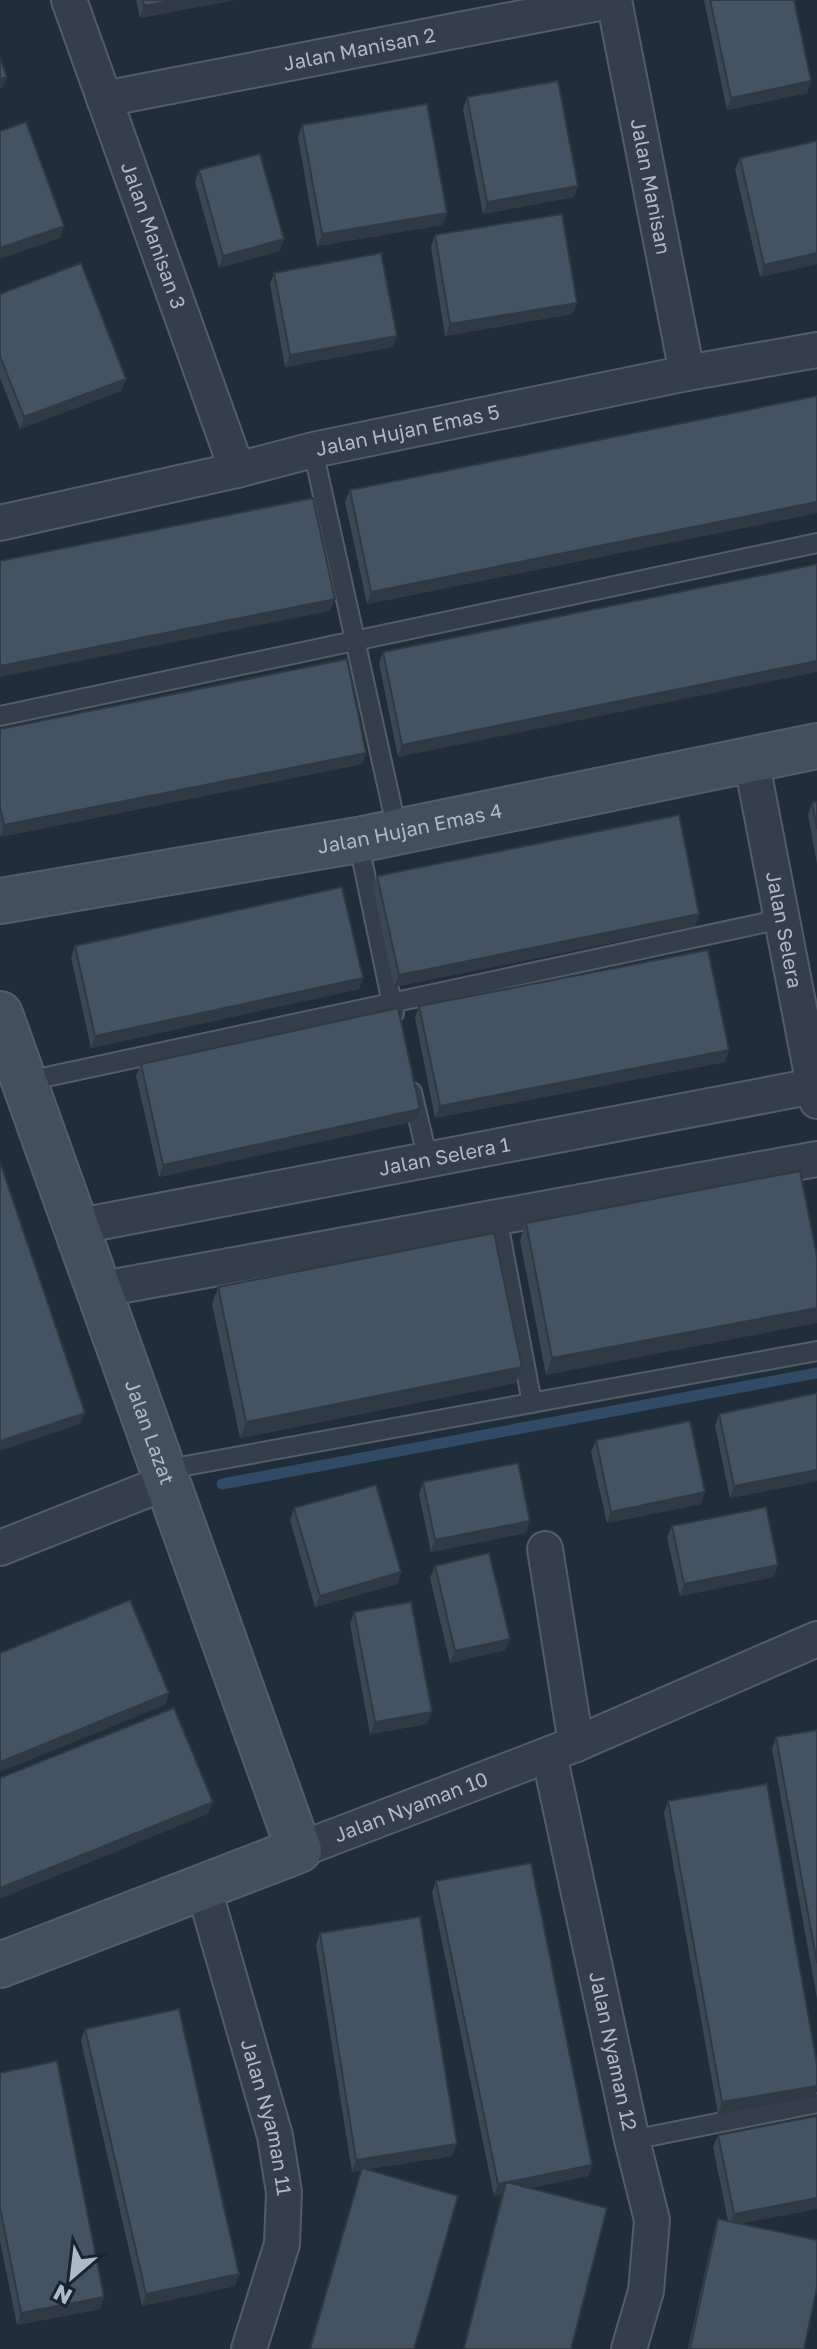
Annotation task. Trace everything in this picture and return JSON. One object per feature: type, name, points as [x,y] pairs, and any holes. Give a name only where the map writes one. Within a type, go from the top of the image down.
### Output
[{"type":"street","name":"Jalan Manisan 3","points":[[69,0],[237,470]]},
{"type":"street","name":"Jalan Manisan 2","points":[[104,99],[614,0]]},
{"type":"street","name":"Jalan Manisan","points":[[614,0],[687,373]]},
{"type":"street","name":"Jalan Hujan Emas 5","points":[[0,523],[313,450],[687,373],[817,350]]},
{"type":"street","name":"Jalan Hujan Emas 4","points":[[0,901],[377,835],[817,746]]},
{"type":"street","name":"Jalan Selera","points":[[751,759],[816,1093]]},
{"type":"street","name":"Jalan Lazat","points":[[0,1014],[299,1850]]},
{"type":"street","name":"Jalan Selera 1","points":[[75,1227],[428,1160],[816,1093]]},
{"type":"street","points":[[97,1290],[817,1159]]},
{"type":"street","points":[[0,1548],[165,1476]]},
{"type":"street","name":"Jalan Nyaman 12","points":[[545,1549],[562,1749],[632,2140],[652,2220],[646,2291],[629,2349]]},
{"type":"street","name":"Jalan Nyaman 10","points":[[0,1965],[562,1749],[817,1639]]},
{"type":"street","name":"Jalan Nyaman 11","points":[[203,1886],[275,2136],[284,2192],[282,2244],[249,2349]]},
{"type":"lane","points":[[313,450],[355,641],[377,835],[391,1003],[398,1032]]},
{"type":"lane","points":[[0,716],[817,543]]},
{"type":"lane","points":[[23,1082],[782,919]]},
{"type":"lane","points":[[408,1075],[428,1160]]},
{"type":"lane","points":[[497,1217],[532,1403]]},
{"type":"lane","points":[[165,1476],[532,1403],[817,1351]]},
{"type":"lane","points":[[632,2140],[817,2103]]},
{"type":"building","points":[[143,0],[176,0],[144,6]]},
{"type":"building","points":[[710,0],[794,0],[811,81],[731,98]]},
{"type":"building","points":[[0,58],[7,77],[0,79]]},
{"type":"building","points":[[558,81],[578,186],[487,202],[467,97]]},
{"type":"building","points":[[427,104],[447,213],[322,234],[302,125]]},
{"type":"building","points":[[26,122],[64,226],[0,248],[0,131]]},
{"type":"building","points":[[817,141],[817,253],[764,265],[740,158]]},
{"type":"building","points":[[260,154],[284,239],[223,256],[199,170]]},
{"type":"building","points":[[562,214],[577,303],[450,324],[435,235]]},
{"type":"building","points":[[381,253],[397,336],[290,355],[274,273]]},
{"type":"building","points":[[81,263],[126,379],[24,417],[0,356],[0,294]]},
{"type":"building","points":[[817,396],[817,502],[371,592],[350,490]]},
{"type":"building","points":[[313,498],[335,599],[0,666],[0,561]]},
{"type":"building","points":[[817,564],[817,661],[402,745],[383,652]]},
{"type":"building","points":[[347,659],[366,753],[4,825],[0,807],[0,729]]},
{"type":"building","points":[[817,802],[817,829],[812,803]]},
{"type":"building","points":[[679,815],[699,914],[399,975],[377,876]]},
{"type":"building","points":[[342,887],[363,978],[95,1036],[75,946]]},
{"type":"building","points":[[708,950],[729,1050],[440,1106],[419,1006]]},
{"type":"building","points":[[398,1008],[420,1109],[163,1165],[141,1064]]},
{"type":"building","points":[[0,1162],[85,1413],[0,1441]]},
{"type":"building","points":[[800,1171],[817,1257],[817,1308],[552,1358],[526,1223]]},
{"type":"building","points":[[494,1233],[522,1367],[246,1422],[218,1287]]},
{"type":"building","points":[[817,1393],[817,1470],[734,1486],[719,1414]]},
{"type":"building","points":[[690,1421],[705,1492],[611,1512],[596,1440]]},
{"type":"building","points":[[518,1463],[530,1521],[435,1540],[423,1482]]},
{"type":"building","points":[[376,1485],[401,1572],[320,1596],[294,1508]]},
{"type":"building","points":[[766,1507],[778,1565],[684,1584],[672,1526]]},
{"type":"building","points":[[489,1553],[510,1639],[455,1651],[435,1566]]},
{"type":"building","points":[[130,1600],[169,1693],[0,1762],[0,1653]]},
{"type":"building","points":[[411,1602],[432,1712],[375,1722],[354,1612]]},
{"type":"building","points":[[174,1708],[213,1802],[0,1888],[0,1778]]},
{"type":"building","points":[[817,1730],[817,1963],[776,1737]]},
{"type":"building","points":[[767,1784],[817,2064],[817,2086],[722,2102],[668,1801]]},
{"type":"building","points":[[531,1863],[592,2165],[498,2184],[436,1881]]},
{"type":"building","points":[[420,1917],[457,2144],[356,2160],[320,1933]]},
{"type":"building","points":[[179,2009],[239,2274],[146,2294],[85,2029]]},
{"type":"building","points":[[57,2061],[104,2297],[21,2313],[0,2208],[0,2073]]},
{"type":"building","points":[[817,2116],[817,2198],[734,2214],[718,2135]]},
{"type":"building","points":[[362,2168],[458,2196],[414,2349],[310,2349]]},
{"type":"building","points":[[506,2182],[607,2208],[571,2349],[464,2349]]},
{"type":"building","points":[[718,2219],[817,2240],[817,2287],[804,2349],[690,2349]]},
{"type":"waterway","points":[[222,1484],[817,1373]]}]
